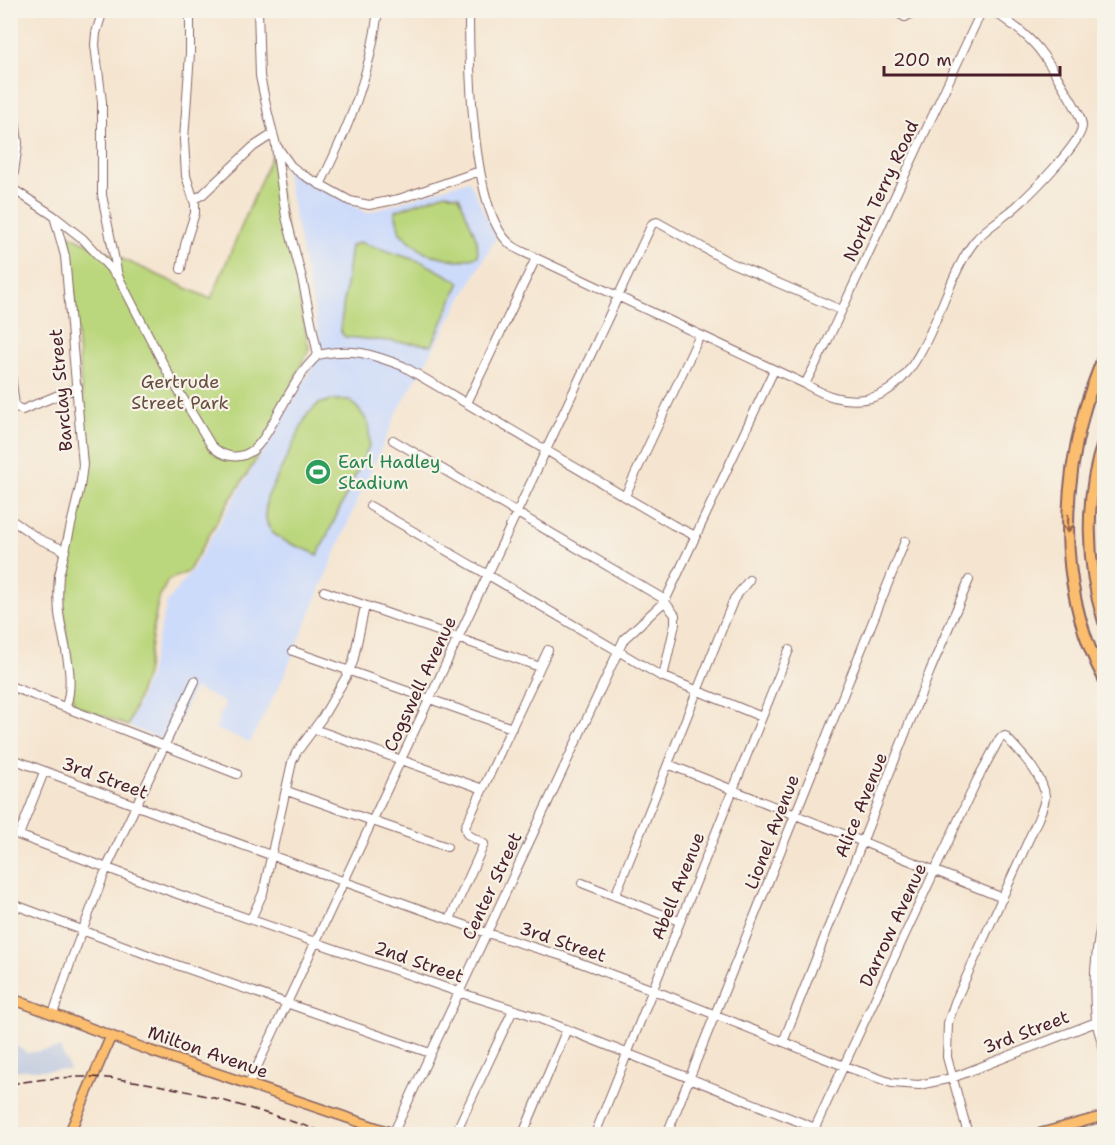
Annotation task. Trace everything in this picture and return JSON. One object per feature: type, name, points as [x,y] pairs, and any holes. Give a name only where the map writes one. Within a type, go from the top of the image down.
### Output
[{"type":"highway","points":[[1104,355],[1083,414],[1072,465],[1068,534],[1069,564],[1079,615],[1087,641],[1104,679]]},
{"type":"highway","points":[[1104,440],[1093,490],[1090,525],[1095,581],[1104,622]]},
{"type":"main road","name":"Milton Avenue","points":[[10,998],[111,1036],[394,1134]]},
{"type":"main road","points":[[70,1132],[111,1036]]},
{"type":"main road","points":[[1038,1134],[1104,1116]]},
{"type":"street","points":[[104,10],[96,33],[95,45],[102,102],[102,195],[119,278]]},
{"type":"street","points":[[181,269],[185,245],[195,213],[194,199],[186,176],[184,140],[190,53],[190,10]]},
{"type":"street","points":[[258,10],[260,76],[276,145],[286,217],[302,278],[318,355]]},
{"type":"street","points":[[320,185],[351,119],[365,78],[378,10]]},
{"type":"street","points":[[469,10],[473,112],[480,171],[496,222],[508,242],[536,258],[806,384],[825,396],[838,400],[858,400],[879,396],[900,383],[926,341],[966,254],[980,236],[1020,204],[1078,139],[1082,126],[1078,114],[1043,54],[1014,26],[992,10]]},
{"type":"street","points":[[892,10],[905,17],[918,10]]},
{"type":"street","name":"North Terry Road","points":[[806,384],[982,10]]},
{"type":"street","points":[[10,80],[18,143],[11,187],[83,239],[119,278],[169,375],[211,445],[221,453],[234,457],[254,450],[306,368],[318,355],[338,350],[371,354],[403,366],[696,536]]},
{"type":"street","points":[[194,199],[202,195],[253,147],[273,134]]},
{"type":"street","points":[[276,145],[291,166],[303,175],[357,203],[377,204],[480,171]]},
{"type":"street","name":"Barclay Street","points":[[54,216],[63,246],[78,387],[83,465],[80,487],[64,550],[58,590],[59,612],[70,678],[66,706]]},
{"type":"street","name":"Cogswell Avenue","points":[[249,1084],[652,224],[657,222],[748,271],[841,310]]},
{"type":"street","points":[[466,403],[536,258]]},
{"type":"street","points":[[625,496],[700,335]]},
{"type":"street","points":[[10,366],[15,406],[21,410],[78,387]]},
{"type":"street","name":"Center Street","points":[[394,1134],[624,639],[644,623],[665,601],[774,370]]},
{"type":"street","points":[[393,440],[654,592],[665,601],[675,615],[675,624],[663,677]]},
{"type":"street","points":[[370,506],[663,677],[762,717]]},
{"type":"street","points":[[10,519],[45,542],[64,550]]},
{"type":"street","name":"Lionel Avenue","points":[[667,1134],[904,541]]},
{"type":"street","points":[[615,896],[734,599],[748,580]]},
{"type":"street","name":"Alice Avenue","points":[[783,1042],[930,671],[969,580]]},
{"type":"street","points":[[324,591],[540,667]]},
{"type":"street","points":[[251,919],[263,893],[292,762],[322,718],[349,671],[365,606]]},
{"type":"street","name":"Abell Avenue","points":[[595,1134],[789,650]]},
{"type":"street","points":[[293,651],[512,728]]},
{"type":"street","points":[[450,920],[484,844],[465,832],[465,827],[548,651]]},
{"type":"street","points":[[53,1014],[107,867],[195,681]]},
{"type":"street","points":[[10,686],[165,744],[237,774]]},
{"type":"street","points":[[314,729],[483,789]]},
{"type":"street","name":"Darrow Avenue","points":[[814,1131],[977,780],[1002,736],[1007,738],[1036,772],[1045,796],[1041,812],[1003,898]]},
{"type":"street","name":"3rd Street","points":[[10,758],[343,882],[487,933],[539,947],[844,1066],[902,1085],[920,1085],[952,1077],[1100,1020]]},
{"type":"street","points":[[668,764],[1003,898],[955,1002],[948,1023],[947,1057],[968,1134]]},
{"type":"street","points":[[20,835],[44,772]]},
{"type":"street","points":[[287,791],[447,847]]},
{"type":"street","name":"2nd Street","points":[[10,832],[315,942],[528,1014],[690,1078],[814,1131]]},
{"type":"street","points":[[582,883],[679,921]]},
{"type":"street","points":[[10,903],[430,1053]]},
{"type":"street","points":[[1104,912],[1096,975],[1104,1051]]},
{"type":"street","points":[[455,1134],[513,1010]]},
{"type":"street","points":[[523,1134],[567,1029]]},
{"type":"street","points":[[70,1132],[81,1134]]},
{"type":"shaded area","points":[[284,165],[367,213],[469,180],[496,238],[398,411],[358,499],[284,676],[250,742],[215,729],[225,703],[194,688],[170,743],[129,726],[149,675],[167,602],[192,570],[315,363],[320,339]]},
{"type":"shaded area","points":[[11,1043],[27,1053],[60,1048],[70,1070],[11,1072]]},
{"type":"green space","name":"Gertrude Street Park","points":[[272,154],[309,349],[253,465],[188,572],[168,580],[158,600],[146,674],[128,726],[74,705],[61,586],[88,471],[69,235],[211,299]]},
{"type":"green space","points":[[446,193],[459,196],[477,240],[478,256],[459,261],[425,253],[400,233],[395,211]]},
{"type":"green space","points":[[359,242],[422,262],[460,282],[432,345],[345,337],[340,331],[351,246]]},
{"type":"green space","name":"Earl Hadley Stadium","points":[[332,400],[350,400],[360,411],[367,420],[369,446],[318,555],[278,537],[267,523],[265,512],[267,498],[307,415],[318,404]]},
{"type":"railway","points":[[10,1084],[83,1077],[136,1081],[192,1092],[330,1134]]},
{"type":"place","name":"Earl Hadley Stadium","points":[[318,472]]}]
